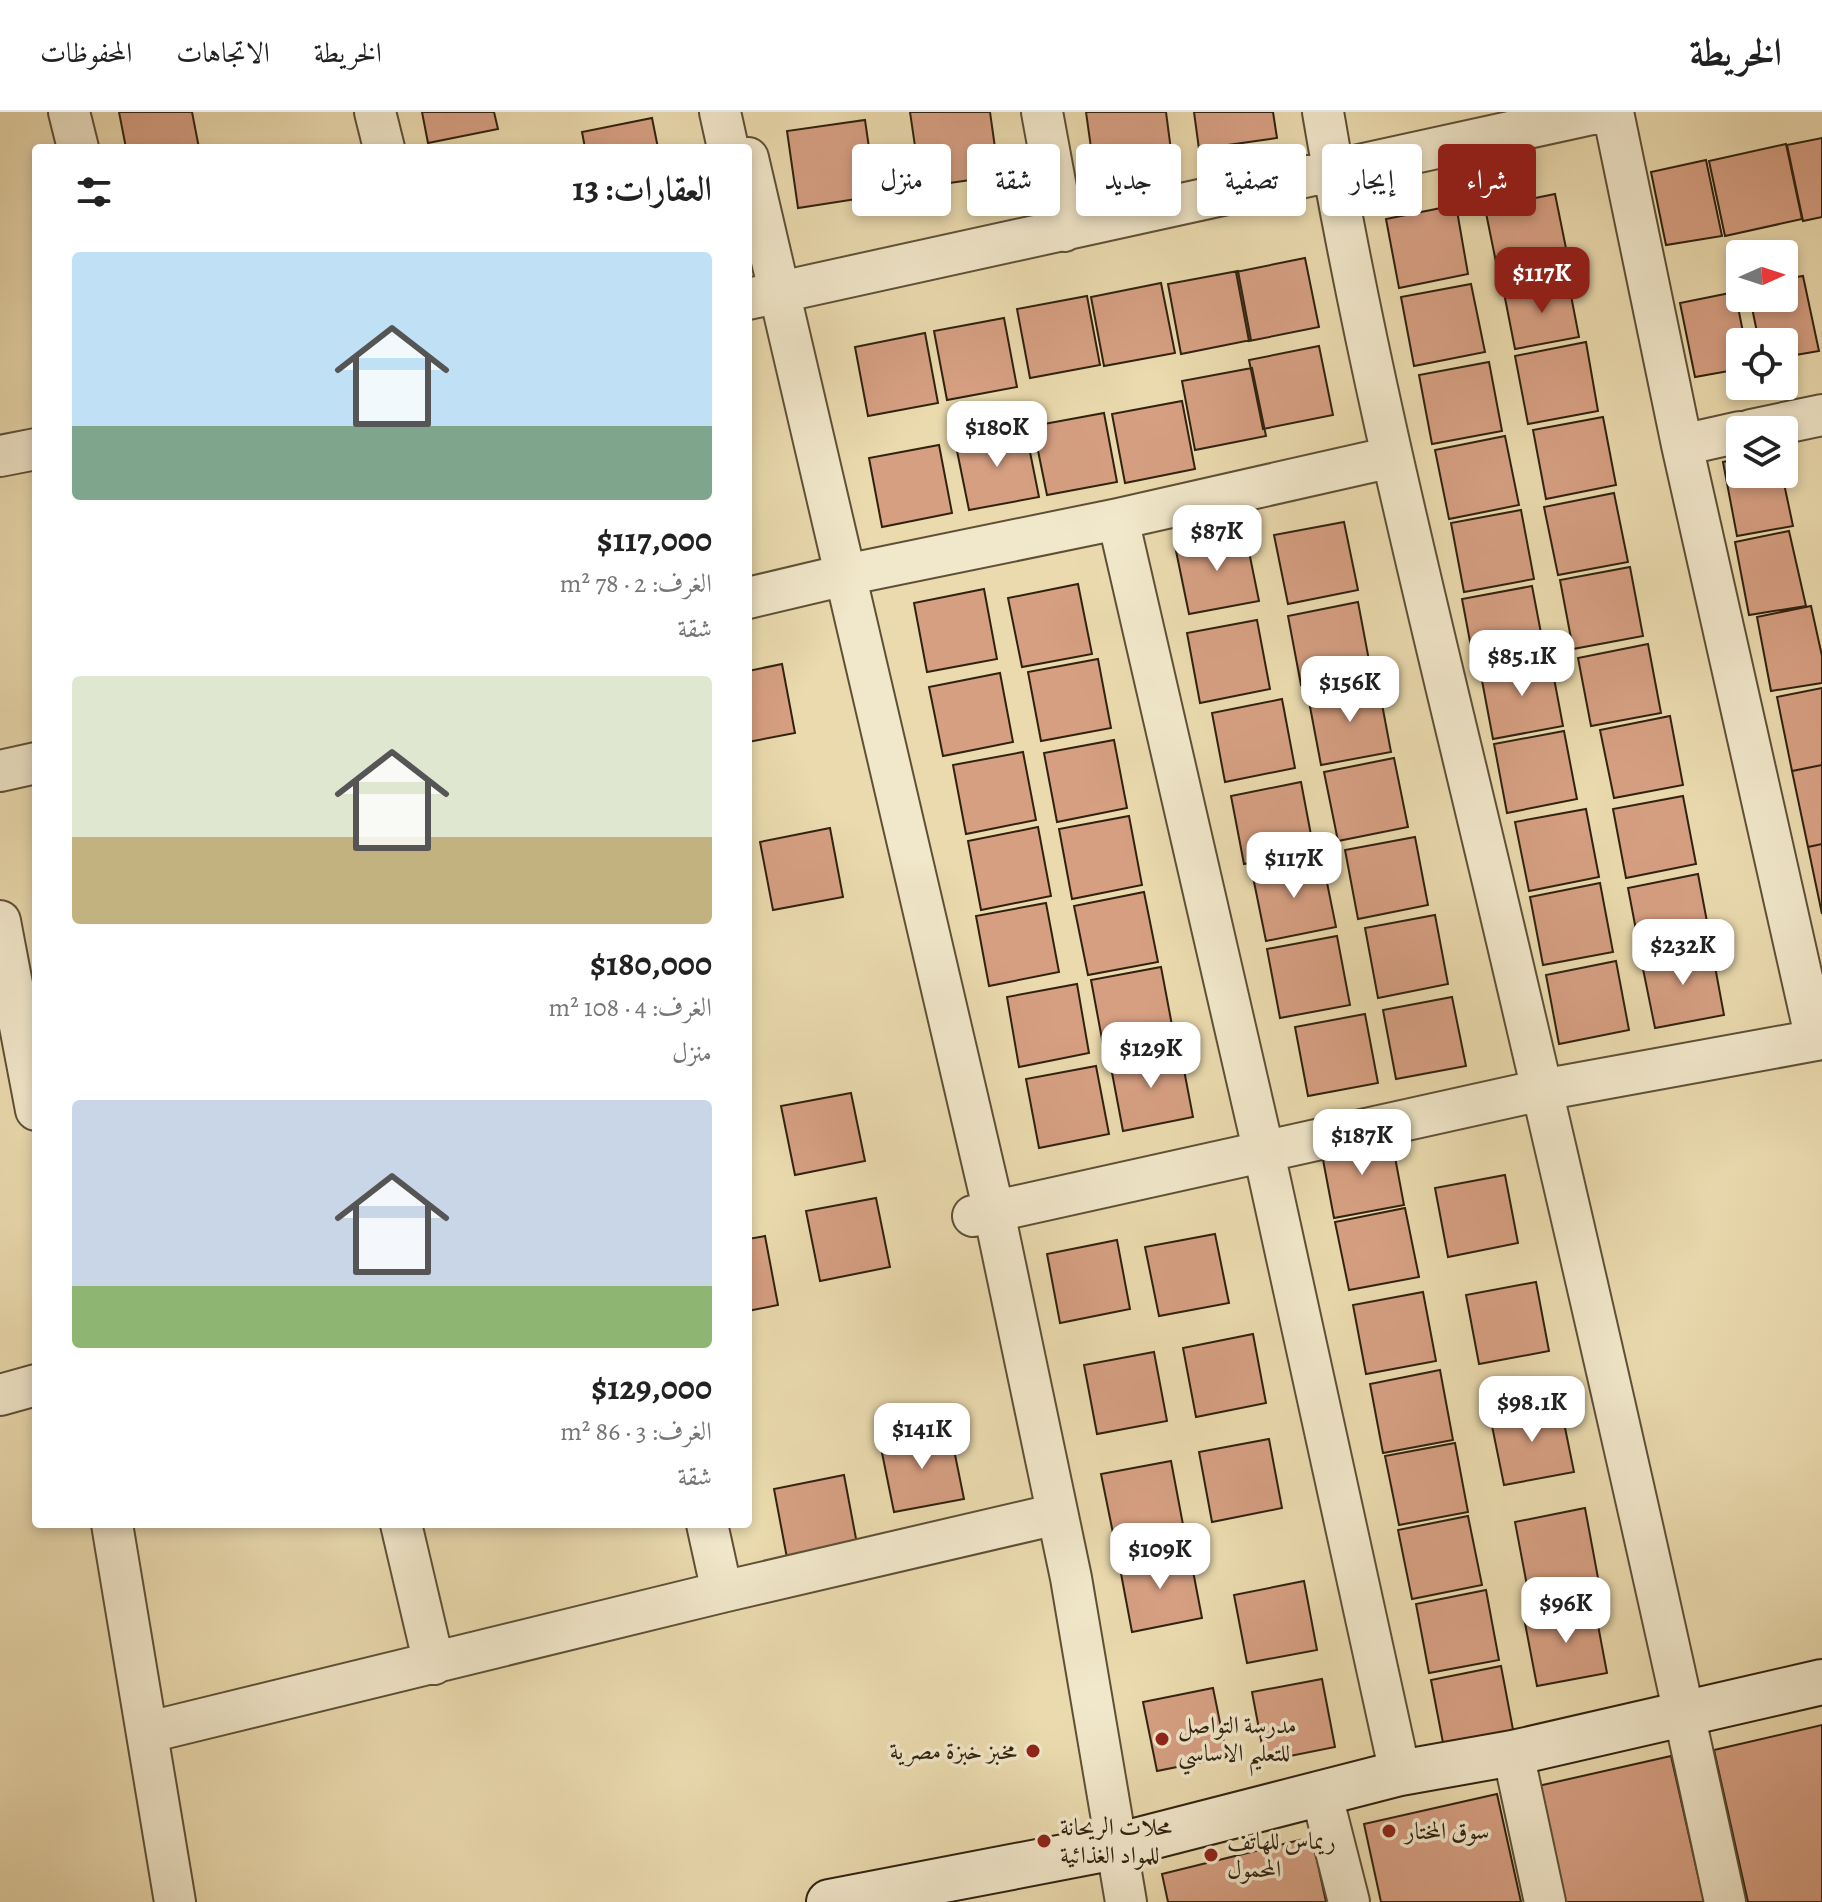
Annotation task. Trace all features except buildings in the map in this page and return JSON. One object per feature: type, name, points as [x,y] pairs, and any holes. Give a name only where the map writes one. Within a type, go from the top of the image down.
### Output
[{"type":"street","points":[[69,112],[77,144]]},
{"type":"street","points":[[375,112],[383,144]]},
{"type":"street","points":[[720,112],[727,144]]},
{"type":"street","points":[[738,112],[745,144]]},
{"type":"street","points":[[1042,112],[1064,231]]},
{"type":"street","points":[[1323,112],[1329,144]]},
{"type":"street","points":[[1422,151],[1601,112]]},
{"type":"street","points":[[983,1214],[1542,1090],[1819,1040],[1682,445],[1613,112]]},
{"type":"street","points":[[763,296],[1322,172]]},
{"type":"street","points":[[752,195],[763,296]]},
{"type":"street","points":[[1342,216],[1392,457],[1542,1090],[1725,1902]]},
{"type":"street","points":[[752,251],[837,576],[983,1214],[1048,1516],[1088,1670],[1108,1848],[1108,1902]]},
{"type":"street","points":[[1798,420],[1822,415]]},
{"type":"street","points":[[1682,445],[1726,435]]},
{"type":"street","points":[[0,456],[32,450]]},
{"type":"street","points":[[752,597],[1392,457]]},
{"type":"street","points":[[1118,519],[1264,1153],[1400,1773]]},
{"type":"street","points":[[0,771],[32,764]]},
{"type":"street","points":[[0,921],[32,1089]]},
{"type":"street","points":[[0,1395],[32,1386]]},
{"type":"street","points":[[149,1732],[1048,1516]]},
{"type":"street","points":[[113,1528],[175,1902]]},
{"type":"street","points":[[402,1528],[434,1664]]},
{"type":"street","points":[[708,1528],[722,1592]]},
{"type":"street","points":[[829,1902],[1108,1848],[1400,1773],[1513,1753],[1822,1682]]},
{"type":"street","points":[[1513,1753],[1545,1902]]},
{"type":"street","points":[[1321,1792],[1349,1902]]},
{"type":"street","points":[[1108,1848],[1126,1902]]},
{"type":"place","name":"مدرسة التواصل للتعليم الاساسي","points":[[1162,1739]]},
{"type":"place","name":"مخبز خبزة مصرية","points":[[1033,1751]]},
{"type":"place","name":"سوق المختار","points":[[1389,1831]]},
{"type":"place","name":"محلات الريحانة للمواد الغذائية","points":[[1044,1841]]},
{"type":"place","name":"ريماس للهاتف المحمول","points":[[1211,1855]]}]
